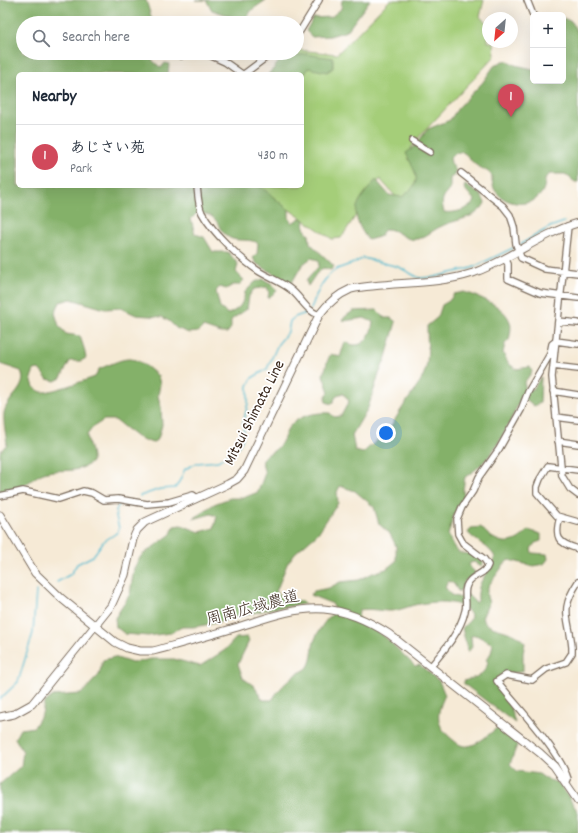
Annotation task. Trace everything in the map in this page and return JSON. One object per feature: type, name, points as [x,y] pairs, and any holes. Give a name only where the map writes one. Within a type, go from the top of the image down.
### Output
[{"type":"main road","name":"Mitsui Shimata Line","points":[[0,717],[14,714],[32,704],[111,606],[122,586],[130,548],[137,530],[148,520],[237,479],[248,465],[319,315],[327,304],[351,289],[453,278],[473,273],[519,251],[552,232],[578,223]]},
{"type":"main road","name":"周南広域農道","points":[[0,515],[35,573],[61,598],[95,626],[115,642],[127,648],[140,651],[153,651],[292,611],[305,609],[324,609],[355,616],[373,624],[389,634],[431,666],[540,753],[554,766],[578,801]]},
{"type":"street","points":[[304,25],[319,0]]},
{"type":"street","points":[[527,0],[531,12]]},
{"type":"street","points":[[221,60],[240,72]]},
{"type":"street","points":[[246,72],[262,60]]},
{"type":"street","points":[[412,141],[430,152]]},
{"type":"street","points":[[461,174],[502,206],[510,215],[514,227],[516,244],[521,258],[545,269],[578,273]]},
{"type":"street","points":[[197,188],[198,200],[202,212],[221,237],[259,272],[289,289],[307,309],[319,315]]},
{"type":"street","points":[[568,226],[553,366],[553,391],[561,467],[565,482],[570,489],[578,495]]},
{"type":"street","points":[[505,258],[508,264],[508,279],[540,293],[578,298]]},
{"type":"street","points":[[558,321],[578,323]]},
{"type":"street","points":[[431,666],[457,632],[465,612],[465,590],[468,582],[483,573],[488,565],[487,562],[469,549],[461,539],[457,526],[459,512],[473,491],[479,477],[499,449],[521,410],[528,392],[541,373],[550,354],[552,344],[556,342],[578,344]]},
{"type":"street","points":[[553,366],[578,369]]},
{"type":"street","points":[[553,391],[578,395]]},
{"type":"street","points":[[556,417],[578,420]]},
{"type":"street","points":[[558,441],[578,444]]},
{"type":"street","points":[[578,470],[548,466],[536,487],[537,493],[550,509],[560,517],[578,522]]},
{"type":"street","points":[[0,495],[23,491],[59,499],[83,492],[92,493],[104,500],[118,499],[147,504],[170,502],[193,495],[198,498]]},
{"type":"street","points":[[560,517],[557,531],[558,538],[562,544],[578,549]]},
{"type":"street","points":[[566,783],[568,780],[566,772],[550,747],[497,681],[506,675],[532,680],[546,669],[566,662],[572,653],[572,647],[566,607],[567,601],[578,582]]},
{"type":"green space","points":[[0,0],[146,0],[151,16],[16,16],[16,60],[152,60],[161,68],[165,63],[169,64],[168,72],[16,72],[16,188],[262,188],[289,210],[289,218],[292,223],[300,218],[305,220],[304,228],[309,235],[310,243],[334,266],[331,270],[323,268],[316,274],[308,286],[306,281],[319,266],[318,260],[311,258],[302,265],[291,284],[257,264],[253,258],[257,254],[258,243],[230,238],[225,234],[215,219],[205,214],[197,213],[191,219],[195,234],[204,237],[213,252],[228,252],[238,264],[236,272],[244,280],[239,285],[233,285],[226,289],[220,287],[216,291],[220,308],[228,314],[235,310],[242,303],[245,292],[255,282],[263,279],[272,284],[277,291],[268,298],[269,292],[267,287],[254,289],[249,296],[247,309],[231,320],[231,328],[227,333],[221,333],[203,327],[198,332],[189,333],[176,328],[162,317],[136,315],[121,308],[105,309],[71,299],[60,302],[55,313],[59,326],[66,334],[80,336],[86,358],[81,361],[70,361],[61,378],[55,381],[47,379],[39,369],[34,370],[31,378],[34,387],[42,392],[46,392],[95,377],[99,369],[118,361],[124,359],[136,360],[158,376],[160,384],[158,396],[161,407],[162,425],[158,439],[152,443],[137,437],[115,420],[104,420],[93,427],[87,435],[92,455],[92,462],[84,467],[76,469],[46,472],[11,492],[0,491],[0,452],[7,444],[4,413],[9,402],[20,388],[23,377],[21,371],[0,364]]},
{"type":"green space","points":[[206,0],[266,0],[253,9],[247,16],[230,16],[212,10]]},
{"type":"green space","points":[[342,0],[370,0],[347,31],[330,36],[312,37],[306,31],[313,18],[331,17],[341,9]]},
{"type":"green space","points":[[390,0],[484,0],[480,17],[482,19],[482,48],[494,48],[495,56],[419,137],[411,148],[427,176],[404,206],[380,179],[341,238],[332,239],[259,189],[304,188],[304,72],[301,72],[292,60],[304,60],[304,51],[337,54]]},
{"type":"green space","points":[[566,19],[572,22],[578,34],[578,182],[575,182],[565,174],[550,174],[545,178],[543,190],[537,198],[528,202],[518,203],[508,201],[499,195],[493,187],[492,176],[487,171],[476,165],[463,152],[459,152],[450,157],[451,163],[456,171],[455,175],[450,178],[450,189],[445,194],[443,199],[444,212],[461,210],[473,204],[475,201],[464,188],[465,185],[481,195],[485,203],[477,212],[466,218],[442,226],[420,238],[408,239],[390,229],[385,229],[379,237],[368,240],[358,222],[356,215],[359,202],[376,180],[389,195],[402,197],[416,182],[415,172],[406,153],[413,148],[428,129],[450,120],[458,108],[483,82],[494,66],[503,61],[508,61],[515,65],[530,68],[530,84],[566,84]]},
{"type":"green space","points":[[305,54],[333,58],[333,68],[327,72],[308,68],[304,76],[304,72],[270,72],[280,60],[304,60]]},
{"type":"green space","points":[[464,292],[490,302],[503,311],[507,316],[511,324],[511,331],[503,353],[509,364],[516,369],[530,367],[532,372],[524,383],[526,390],[533,389],[541,377],[540,403],[534,406],[527,400],[521,398],[505,432],[492,452],[484,462],[465,477],[463,490],[464,497],[454,514],[448,535],[455,549],[460,553],[472,554],[483,562],[482,566],[474,562],[470,563],[469,566],[475,574],[465,581],[460,591],[458,591],[454,584],[449,581],[445,587],[451,595],[461,598],[464,593],[476,603],[478,601],[481,583],[495,557],[490,550],[468,533],[471,528],[481,527],[492,537],[504,542],[516,540],[528,530],[541,534],[541,541],[535,543],[531,549],[532,553],[547,554],[548,559],[544,564],[533,566],[509,560],[488,587],[487,598],[489,602],[482,618],[489,626],[514,634],[525,643],[523,653],[523,671],[505,673],[496,680],[511,709],[515,723],[464,684],[464,681],[476,677],[485,670],[488,662],[486,660],[491,653],[493,644],[476,635],[471,636],[472,647],[468,652],[462,628],[470,620],[471,615],[461,606],[448,602],[433,602],[394,611],[367,609],[359,610],[358,619],[384,636],[415,666],[420,665],[439,681],[445,695],[440,708],[440,724],[446,734],[456,742],[463,746],[472,745],[497,728],[508,734],[517,745],[510,764],[517,771],[539,774],[546,779],[556,782],[564,790],[578,812],[578,833],[0,833],[0,784],[21,766],[23,752],[15,738],[20,729],[34,727],[42,714],[44,703],[53,696],[81,694],[99,675],[103,660],[114,657],[132,663],[151,659],[174,659],[200,666],[225,650],[236,638],[247,637],[249,641],[238,664],[243,678],[254,686],[263,700],[272,700],[288,680],[308,667],[318,632],[324,623],[334,613],[333,604],[310,595],[314,591],[329,588],[340,582],[359,580],[373,573],[386,569],[396,561],[396,546],[390,534],[379,524],[374,507],[355,491],[340,486],[337,492],[338,503],[318,533],[295,553],[287,564],[276,592],[282,600],[303,601],[305,604],[269,609],[211,624],[182,627],[170,633],[148,636],[125,634],[116,627],[115,618],[130,594],[134,568],[141,556],[171,534],[174,526],[181,525],[200,532],[214,528],[217,516],[211,514],[193,519],[214,504],[230,498],[243,498],[258,492],[265,473],[263,467],[264,458],[280,445],[290,426],[300,418],[312,414],[330,413],[334,417],[341,416],[349,401],[343,393],[337,395],[332,404],[326,402],[325,397],[329,392],[323,375],[327,362],[331,354],[340,357],[345,342],[358,345],[365,341],[370,334],[373,322],[364,318],[344,321],[342,319],[353,311],[377,310],[385,318],[391,318],[396,322],[386,357],[368,408],[352,435],[355,451],[363,453],[388,430],[418,386],[424,374],[427,363],[427,326],[438,317],[442,305],[449,301],[454,294]]},
{"type":"waterway","points":[[521,244],[550,227],[564,222]]},
{"type":"waterway","points":[[311,309],[324,281],[332,272],[363,258],[399,267],[419,278],[434,277],[472,268],[513,248]]},
{"type":"waterway","points":[[140,496],[160,489],[175,488],[185,469],[197,463],[218,461],[237,448],[244,434],[243,424],[248,403],[248,386],[252,378],[267,369],[278,344],[288,332],[290,321],[295,317],[309,312]]},
{"type":"waterway","points":[[57,582],[71,574],[77,564],[93,556],[103,542],[118,532],[119,528],[116,510],[123,501]]},
{"type":"waterway","points":[[0,699],[18,682],[33,633],[36,591]]},
{"type":"place","name":"あじさい苑","points":[[511,117]]}]
